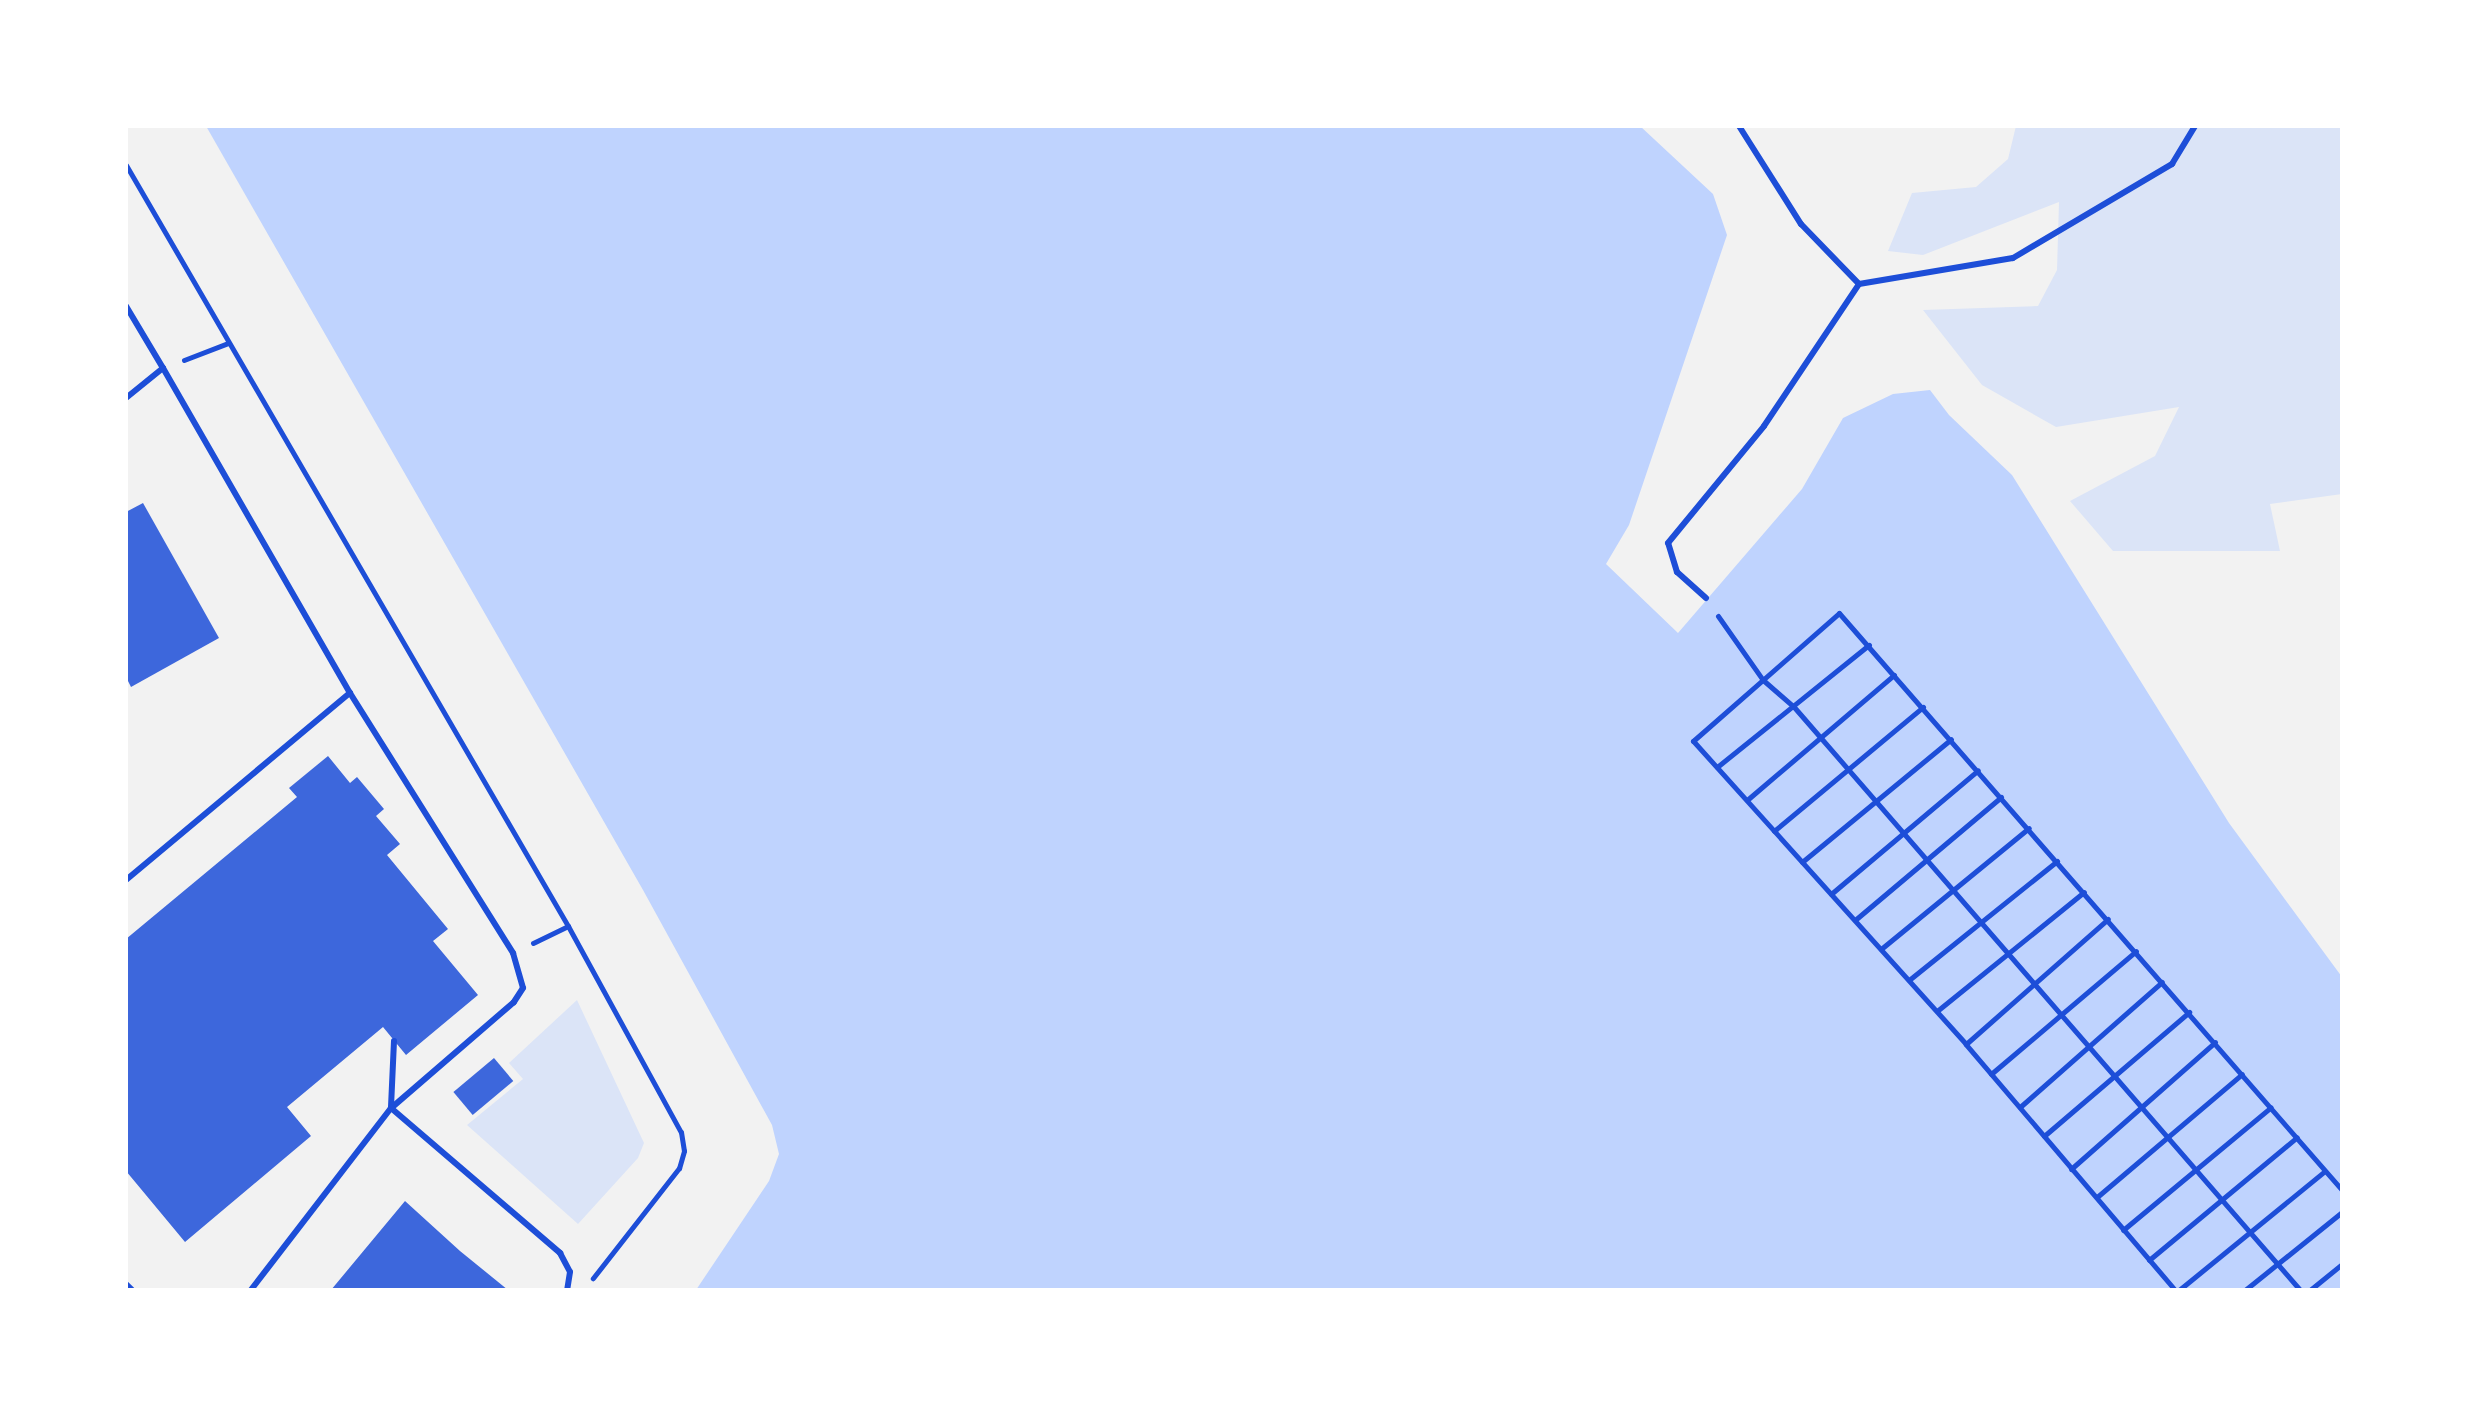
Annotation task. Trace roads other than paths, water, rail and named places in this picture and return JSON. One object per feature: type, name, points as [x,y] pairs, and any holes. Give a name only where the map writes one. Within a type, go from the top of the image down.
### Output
[{"type":"lane","points":[[1739,126],[1801,224],[1859,284]]},
{"type":"lane","points":[[1706,598],[1677,572],[1668,543],[1764,426],[1859,284],[2013,258],[2172,164],[2195,126]]},
{"type":"lane","points":[[126,306],[350,693],[513,953],[523,988],[514,1002],[391,1108],[251,1290]]},
{"type":"lane","points":[[126,398],[163,368]]},
{"type":"lane","points":[[126,880],[350,693]]},
{"type":"lane","points":[[391,1108],[394,1041]]},
{"type":"lane","points":[[391,1108],[560,1253],[570,1272],[567,1290]]},
{"type":"lane","points":[[126,1284],[132,1290]]},
{"type":"water","points":[[206,126],[1640,126],[1713,194],[1727,235],[1629,525],[1606,564],[1678,633],[1802,489],[1843,418],[1893,394],[1930,390],[1949,415],[2012,475],[2229,823],[2342,977],[2342,1290],[696,1290],[769,1181],[779,1154],[772,1125],[643,890]]}]
